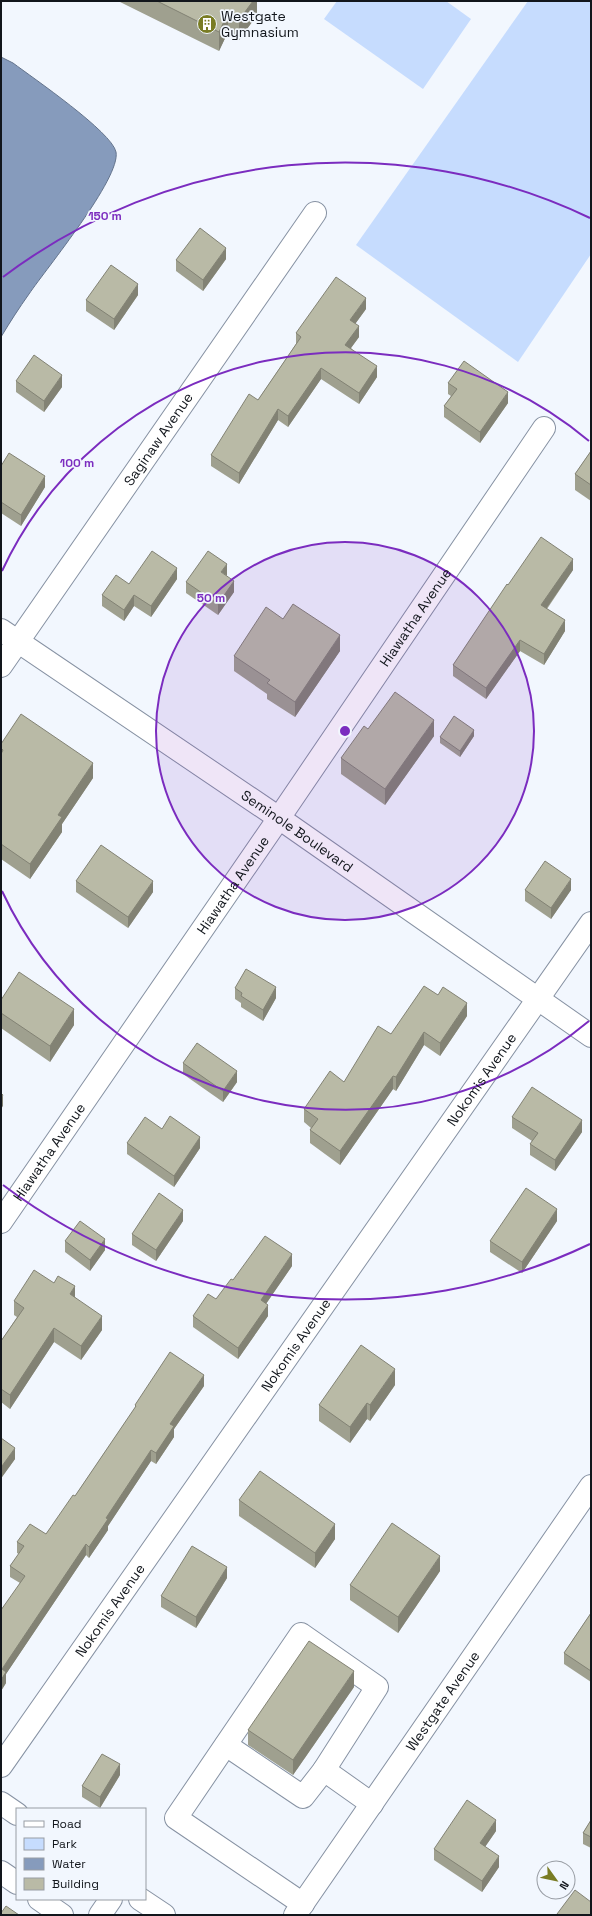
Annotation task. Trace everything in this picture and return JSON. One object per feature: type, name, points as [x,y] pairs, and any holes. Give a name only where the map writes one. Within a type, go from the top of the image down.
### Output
[{"type":"street","name":"Saginaw Avenue","points":[[1,666],[9,636],[315,213]]},
{"type":"street","name":"Hiawatha Avenue","points":[[1,1222],[279,818],[544,428]]},
{"type":"street","name":"Seminole Boulevard","points":[[9,636],[279,818],[591,1036]]},
{"type":"street","name":"Nokomis Avenue","points":[[1,1766],[591,923]]},
{"type":"street","name":"Westgate Avenue","points":[[299,1910],[591,1486]]},
{"type":"street","points":[[226,1745],[303,1797],[324,1770],[378,1688],[301,1634],[176,1818],[299,1910]]},
{"type":"street","points":[[324,1770],[372,1804]]},
{"type":"street","points":[[1,1803],[16,1813]]},
{"type":"street","points":[[1,1872],[16,1882]]},
{"type":"street","points":[[40,1900],[62,1915]]},
{"type":"street","points":[[100,1915],[110,1900]]},
{"type":"street","points":[[142,1900],[164,1915]]},
{"type":"green space","points":[[337,1],[446,1],[471,19],[423,89],[324,19]]},
{"type":"green space","points":[[528,1],[591,1],[591,254],[518,362],[356,245]]},
{"type":"water","points":[[1,57],[13,63],[87,119],[111,143],[116,152],[114,165],[107,182],[95,202],[25,299],[1,337]]},
{"type":"building","points":[[157,1],[253,1],[239,20],[228,13],[219,32]]},
{"type":"building","points":[[200,228],[226,248],[203,280],[176,260]]},
{"type":"building","points":[[111,265],[138,284],[114,319],[86,300]]},
{"type":"building","points":[[336,277],[366,298],[350,320],[359,326],[345,345],[377,366],[359,393],[321,368],[288,416],[278,409],[239,473],[211,455],[249,394],[258,400],[301,337],[296,333]]},
{"type":"building","points":[[34,355],[62,375],[44,401],[16,381]]},
{"type":"building","points":[[464,361],[508,392],[480,432],[444,406],[457,389],[448,383]]},
{"type":"building","points":[[591,451],[591,485],[575,474]]},
{"type":"building","points":[[9,453],[45,476],[21,515],[1,502],[1,466]]},
{"type":"building","points":[[541,537],[573,559],[541,605],[565,620],[544,654],[520,640],[486,688],[453,665],[507,584],[508,585]]},
{"type":"building","points":[[152,551],[177,568],[151,606],[134,595],[124,610],[102,595],[116,575],[129,584]]},
{"type":"building","points":[[208,551],[227,564],[221,572],[234,581],[218,604],[186,582]]},
{"type":"building","points":[[293,604],[340,635],[295,702],[267,683],[270,680],[234,656],[266,607],[283,619]]},
{"type":"building","points":[[395,692],[434,720],[385,789],[341,758],[364,726],[368,729]]},
{"type":"building","points":[[21,714],[93,763],[58,815],[62,817],[30,864],[1,844],[1,754],[3,750],[1,748],[1,744]]},
{"type":"building","points":[[454,716],[474,730],[460,751],[440,737]]},
{"type":"building","points":[[101,845],[153,881],[128,917],[76,881]]},
{"type":"building","points":[[545,861],[571,879],[551,908],[525,890]]},
{"type":"building","points":[[246,969],[276,987],[263,1010],[241,996],[242,993],[235,988]]},
{"type":"building","points":[[19,972],[74,1009],[50,1046],[1,1013],[1,1000]]},
{"type":"building","points":[[424,986],[438,995],[443,987],[467,1003],[440,1043],[424,1032],[396,1077],[393,1076],[340,1151],[310,1130],[318,1119],[304,1109],[330,1071],[344,1082],[378,1026],[391,1034]]},
{"type":"building","points":[[197,1043],[237,1071],[223,1091],[183,1063]]},
{"type":"building","points":[[532,1087],[582,1120],[555,1160],[530,1144],[538,1133],[512,1117]]},
{"type":"building","points":[[170,1116],[200,1137],[174,1176],[127,1143],[145,1117],[162,1129]]},
{"type":"building","points":[[526,1188],[557,1209],[522,1262],[490,1241]]},
{"type":"building","points":[[159,1193],[183,1210],[156,1250],[132,1234]]},
{"type":"building","points":[[80,1221],[105,1239],[90,1260],[65,1241]]},
{"type":"building","points":[[265,1236],[292,1254],[261,1300],[268,1305],[238,1348],[193,1316],[208,1294],[216,1299],[231,1279],[233,1280]]},
{"type":"building","points":[[34,1270],[54,1283],[58,1276],[75,1286],[70,1294],[102,1316],[81,1346],[54,1328],[10,1395],[1,1389],[1,1341],[24,1308],[14,1301]]},
{"type":"building","points":[[361,1345],[395,1369],[370,1405],[367,1403],[350,1427],[319,1405]]},
{"type":"building","points":[[170,1352],[204,1375],[170,1424],[174,1426],[156,1453],[151,1450],[106,1518],[108,1519],[89,1547],[86,1544],[2,1669],[6,1672],[1,1680],[1,1610],[25,1576],[10,1566],[24,1546],[17,1542],[30,1524],[46,1534],[73,1495],[75,1496],[136,1406],[135,1405]]},
{"type":"building","points":[[1,1438],[15,1448],[2,1466],[1,1465]]},
{"type":"building","points":[[260,1471],[335,1524],[315,1553],[239,1500]]},
{"type":"building","points":[[392,1523],[440,1556],[398,1617],[350,1585]]},
{"type":"building","points":[[192,1546],[227,1567],[196,1617],[161,1596]]},
{"type":"building","points":[[591,1613],[591,1671],[564,1653]]},
{"type":"building","points":[[309,1641],[354,1671],[293,1760],[248,1730]]},
{"type":"building","points":[[102,1754],[120,1764],[100,1797],[82,1786]]},
{"type":"building","points":[[467,1800],[496,1820],[480,1843],[499,1856],[482,1881],[434,1849]]},
{"type":"building","points":[[591,1820],[591,1837],[583,1833]]},
{"type":"building","points":[[576,1891],[591,1902],[591,1915],[557,1914],[568,1900],[576,1900]]},
{"type":"building","points":[[6,1906],[19,1915],[1,1915]]},
{"type":"place","name":"Westgate Gymnasium","points":[[207,24]]}]
